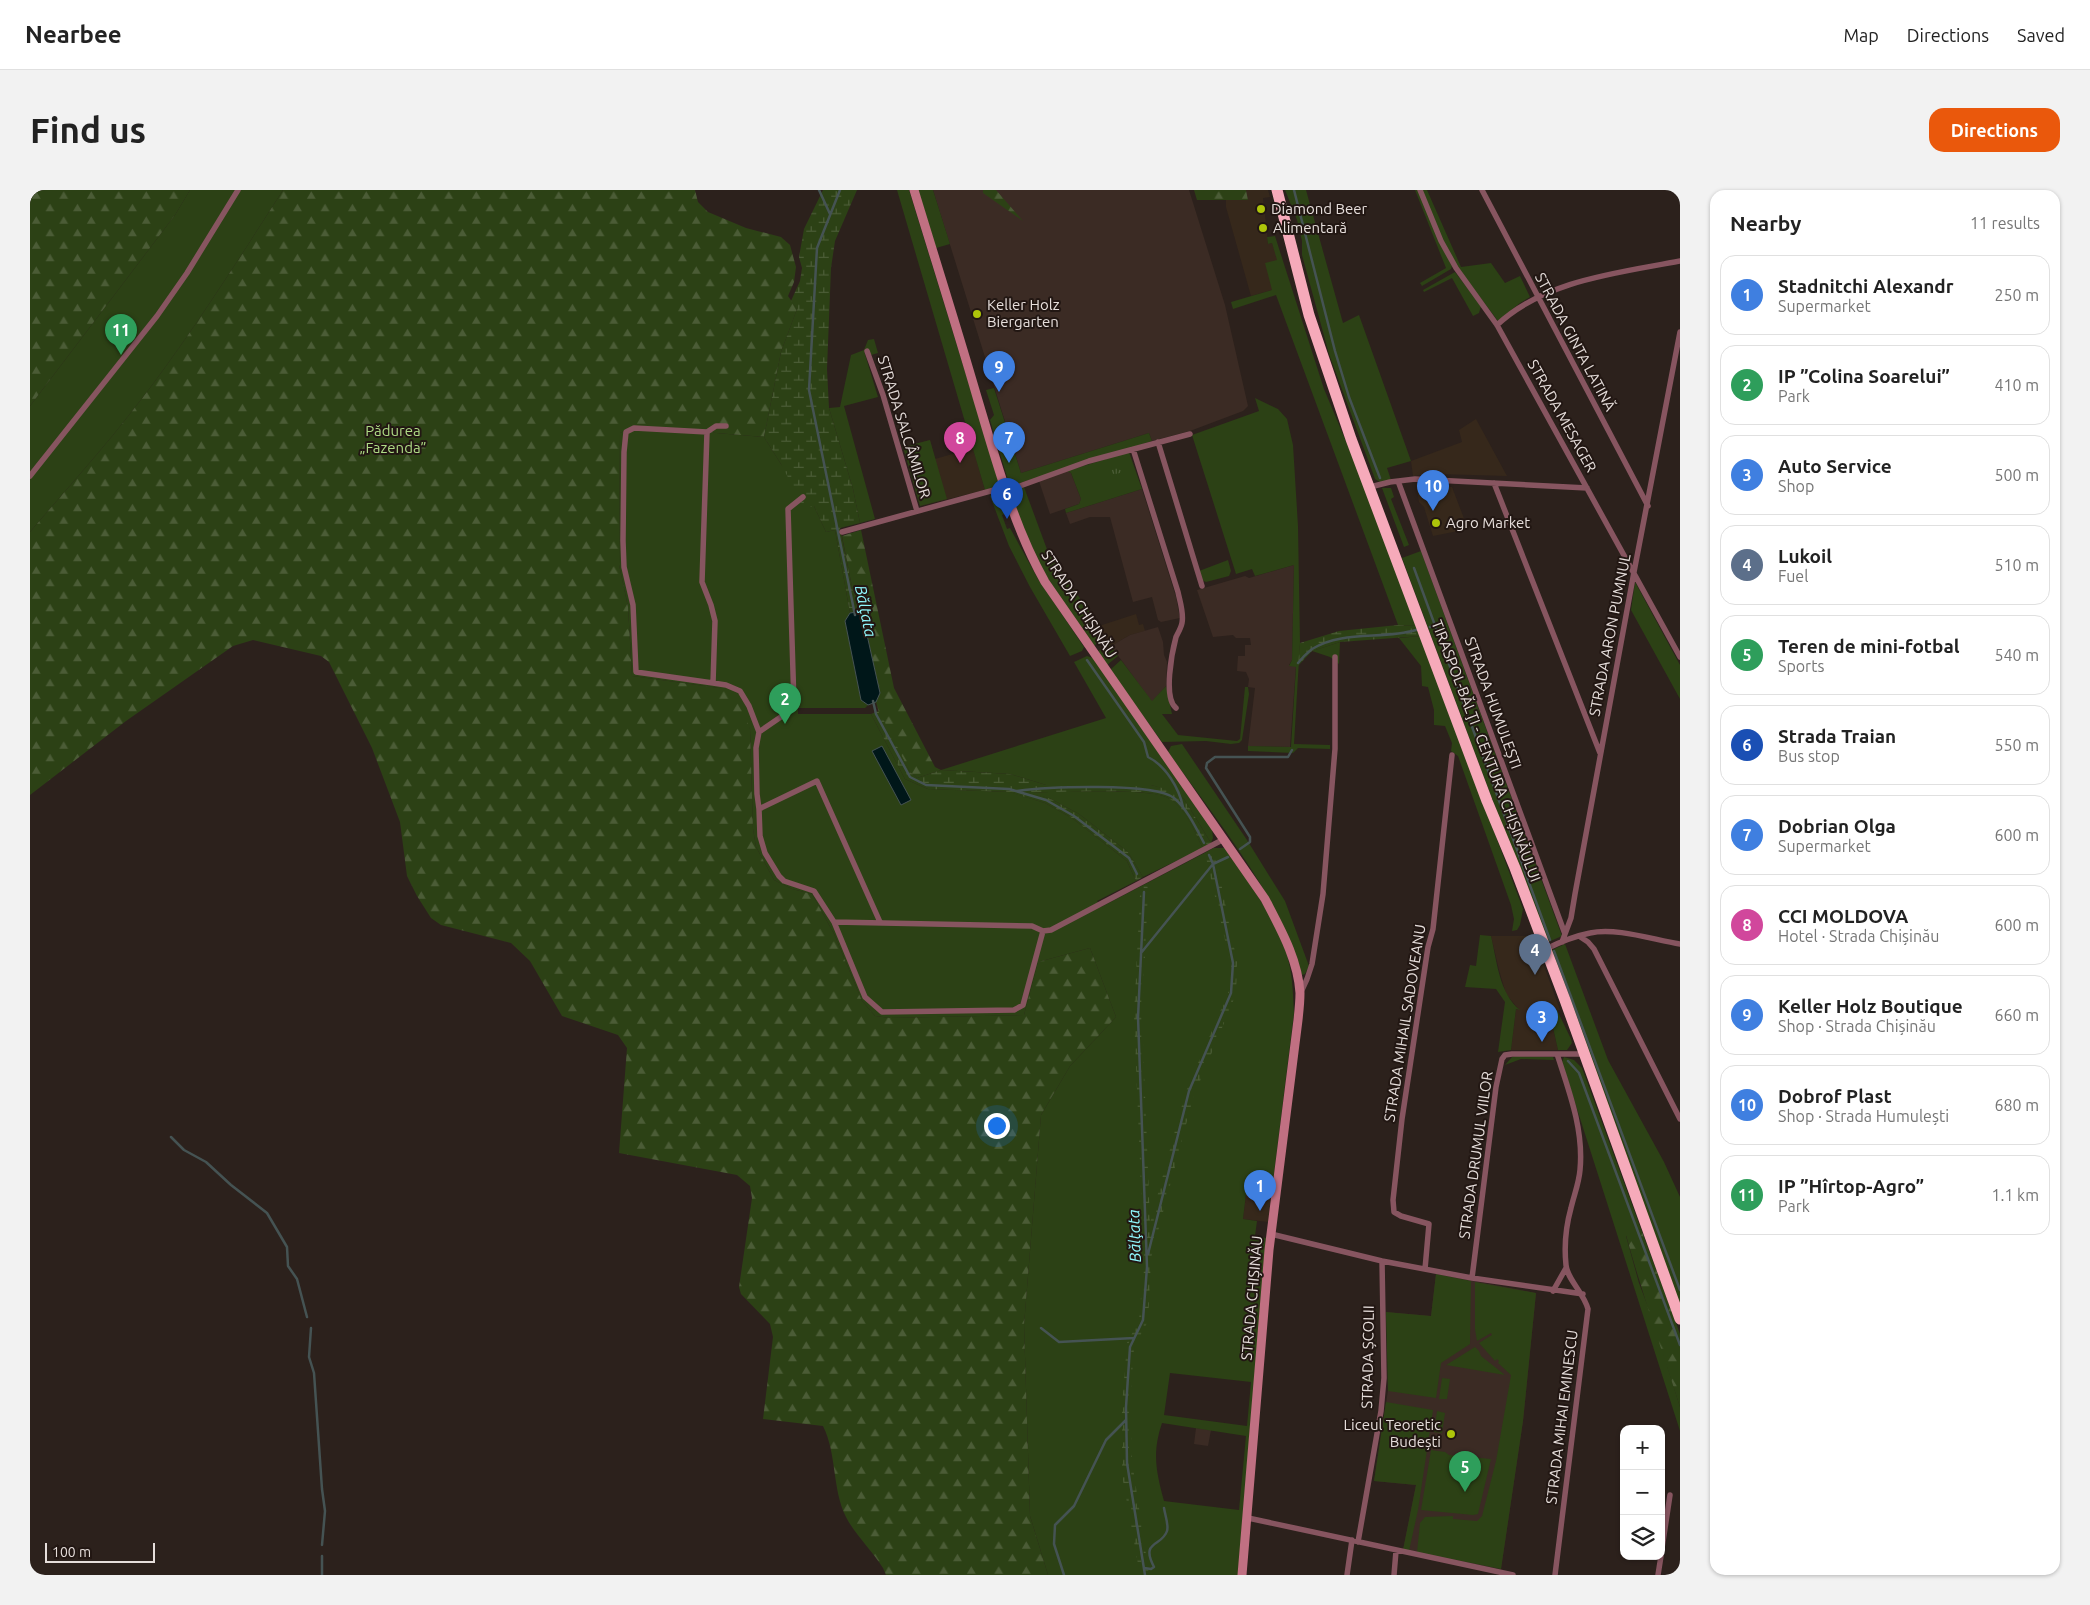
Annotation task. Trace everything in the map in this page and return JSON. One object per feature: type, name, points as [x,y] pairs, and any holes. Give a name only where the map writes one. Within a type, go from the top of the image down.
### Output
[{"type":"highway","name":"TIRASPOL-BĂLŢI - CENTURA CHIȘINĂULUI","points":[[1277,190],[1297,272],[1326,370],[1484,793],[1546,948],[1680,1319]]},
{"type":"street","points":[[30,476],[157,316],[187,273],[238,190]]},
{"type":"street","name":"STRADA CHIȘINĂU","points":[[914,190],[1020,532],[1045,582],[1260,891],[1283,932],[1297,976],[1300,993],[1271,1234],[1242,1575]]},
{"type":"street","name":"STRADA MESAGER","points":[[1420,190],[1441,241],[1456,268],[1497,325],[1680,657]]},
{"type":"street","name":"STRADA GINTA LATINĂ","points":[[1482,190],[1648,506]]},
{"type":"street","points":[[1497,325],[1523,304],[1537,297],[1598,276],[1680,261]]},
{"type":"street","name":"STRADA ARON PUMNUL","points":[[1562,942],[1571,918],[1680,332]]},
{"type":"street","name":"STRADA SALCÂMILOR","points":[[867,351],[883,395],[917,511]]},
{"type":"street","points":[[726,426],[716,426],[706,432],[634,428],[626,432],[624,452],[624,567],[633,605],[636,672],[713,682],[740,691],[749,706],[759,732],[756,748],[757,794],[760,836],[765,853],[784,881],[814,892],[834,922],[865,997],[882,1012],[1014,1010],[1023,1005],[1043,931]]},
{"type":"street","points":[[706,432],[702,582],[715,621],[713,682]]},
{"type":"street","name":"STRADA SALCÂMILOR","points":[[842,532],[1006,489],[1089,461],[1190,434]]},
{"type":"street","points":[[1158,442],[1202,586]]},
{"type":"street","points":[[1133,449],[1178,592],[1182,616],[1182,624],[1172,655],[1170,675],[1171,702],[1176,708]]},
{"type":"street","points":[[1370,488],[1398,480],[1433,479],[1587,488]]},
{"type":"street","name":"STRADA HUMULEȘTI","points":[[1398,480],[1565,934]]},
{"type":"street","points":[[1494,482],[1600,754]]},
{"type":"street","points":[[759,732],[791,710],[794,705],[788,509],[803,497]]},
{"type":"street","name":"STRADA CHIȘINĂU","points":[[1300,993],[1308,980],[1312,964],[1323,894],[1335,748],[1335,657]]},
{"type":"street","name":"STRADA MIHAIL SADOVEANU","points":[[1425,1269],[1429,1224],[1401,1216],[1394,1212],[1393,1200],[1402,1120],[1428,947],[1433,929],[1452,755]]},
{"type":"street","points":[[759,809],[817,781],[880,922]]},
{"type":"street","points":[[834,922],[1032,926],[1043,931],[1051,930],[1224,839]]},
{"type":"street","points":[[1546,948],[1579,936],[1600,932],[1625,934],[1680,944]]},
{"type":"street","points":[[1579,936],[1594,949],[1680,1119]]},
{"type":"street","name":"STRADA DRUMUL VIILOR","points":[[1472,1278],[1496,1087],[1502,1059],[1505,1055],[1512,1054],[1584,1054]]},
{"type":"street","points":[[1553,1290],[1566,1268],[1567,1229],[1579,1179],[1580,1153],[1578,1123],[1557,1054]]},
{"type":"street","points":[[1271,1234],[1382,1261],[1472,1278],[1582,1294]]},
{"type":"street","name":"STRADA ȘCOLII","points":[[1347,1575],[1381,1411],[1384,1378],[1382,1261]]},
{"type":"street","name":"STRADA MIHAI EMINESCU","points":[[1555,1575],[1587,1315],[1586,1301],[1566,1268]]},
{"type":"street","points":[[1665,1529],[1670,1495]]},
{"type":"street","points":[[1248,1518],[1489,1573],[1513,1575]]},
{"type":"street","points":[[1394,1575],[1396,1551]]},
{"type":"street","points":[[1658,1575],[1660,1560]]},
{"type":"shaded area","name":"Keller Holz Biergarten","points":[[933,190],[1189,190],[1225,305],[1248,406],[1243,411],[1190,431],[1152,441],[1149,433],[1021,473]]},
{"type":"shaded area","points":[[1246,190],[1268,190],[1270,197],[1263,198],[1268,244],[1272,243],[1278,260],[1272,290],[1251,296],[1226,207],[1226,200],[1248,200]]},
{"type":"shaded area","points":[[1476,419],[1507,476],[1438,474],[1413,476],[1411,461],[1462,442],[1459,430]]},
{"type":"shaded area","points":[[930,440],[935,459],[973,448],[985,490],[920,506],[903,447]]},
{"type":"shaded area","points":[[1067,471],[1071,473],[1081,499],[1079,504],[1050,514],[1039,481]]},
{"type":"shaded area","points":[[1416,484],[1452,487],[1468,529],[1433,536],[1424,507],[1419,502]]},
{"type":"shaded area","points":[[1142,489],[1176,597],[1180,618],[1161,622],[1158,620],[1152,597],[1133,602],[1110,517],[1090,517],[1070,524],[1066,513]]},
{"type":"shaded area","points":[[1294,565],[1292,660],[1289,665],[1296,666],[1290,747],[1248,746],[1255,688],[1248,687],[1249,679],[1246,672],[1237,671],[1238,656],[1245,656],[1245,645],[1251,645],[1250,638],[1236,638],[1233,635],[1213,637],[1197,590],[1245,576],[1249,578]]},
{"type":"shaded area","points":[[857,612],[863,617],[880,693],[876,702],[868,705],[861,700],[845,621],[850,613]]},
{"type":"shaded area","points":[[1136,614],[1139,625],[1143,624],[1145,631],[1130,635],[1111,646],[1099,626]]},
{"type":"shaded area","points":[[1158,627],[1167,662],[1166,686],[1152,702],[1111,646],[1130,635]]},
{"type":"shaded area","points":[[882,746],[911,800],[901,805],[872,751]]},
{"type":"shaded area","points":[[1491,936],[1533,936],[1560,1010],[1549,1011],[1558,1050],[1511,1050],[1516,1009],[1519,1010],[1506,994]]},
{"type":"shaded area","points":[[1246,1194],[1271,1198],[1268,1222],[1243,1219]]},
{"type":"shaded area","name":"Liceul Teoretic Budești","points":[[1436,1274],[1536,1293],[1523,1421],[1501,1569],[1403,1550],[1416,1485],[1374,1481],[1389,1384],[1386,1312],[1431,1316]]},
{"type":"shaded area","points":[[1196,1428],[1211,1430],[1208,1446],[1194,1444]]},
{"type":"green space","points":[[30,190],[190,190],[175,215],[30,406]]},
{"type":"green space","points":[[190,190],[283,190],[160,375],[114,434],[30,532],[30,406],[175,215]]},
{"type":"green space","name":"Pădurea „Fazenda”","points":[[283,190],[695,190],[698,202],[708,212],[746,228],[781,237],[790,245],[796,267],[794,282],[788,296],[797,309],[781,352],[764,437],[634,426],[620,433],[619,565],[628,607],[632,676],[719,688],[736,695],[750,729],[753,829],[756,847],[774,880],[792,889],[812,894],[834,934],[862,1001],[875,1016],[890,1018],[1024,1015],[1038,962],[1090,948],[1116,1017],[1070,1066],[1041,1115],[1024,1325],[1030,1516],[1048,1575],[886,1575],[879,1562],[846,1517],[838,1495],[831,1448],[823,1426],[763,1419],[773,1337],[770,1324],[741,1294],[739,1287],[752,1198],[750,1186],[737,1175],[619,1153],[627,1048],[618,1035],[562,1016],[530,961],[511,943],[441,925],[431,918],[407,876],[400,822],[372,748],[329,662],[321,656],[253,640],[233,646],[126,721],[30,795],[30,532],[114,434],[160,375]]},
{"type":"green space","points":[[823,190],[857,190],[835,241],[831,268],[827,369],[829,408],[853,489],[860,523],[840,528],[857,612],[850,613],[835,530],[826,532],[814,506],[804,508],[781,464],[764,437],[781,352],[797,309],[791,301],[800,281],[802,268],[799,257],[804,229]]},
{"type":"green space","points":[[897,190],[909,190],[1000,485],[985,490]]},
{"type":"green space","points":[[918,190],[933,190],[950,244],[936,248]]},
{"type":"green space","points":[[983,190],[996,190],[1023,221],[983,193]]},
{"type":"green space","points":[[1194,190],[1246,190],[1248,200],[1197,200]]},
{"type":"green space","points":[[1285,190],[1306,190],[1343,323],[1359,315],[1411,461],[1387,468],[1391,480],[1380,482],[1375,479],[1329,354],[1302,255],[1302,241],[1297,220]]},
{"type":"green space","points":[[1415,190],[1418,190],[1452,266],[1451,269],[1422,286],[1420,283],[1446,268]]},
{"type":"green space","points":[[1422,190],[1427,190],[1461,267],[1491,263],[1505,283],[1520,276],[1530,297],[1498,321],[1458,268],[1443,240]]},
{"type":"green space","points":[[1275,236],[1324,389],[1363,482],[1417,626],[1398,625],[1276,295],[1233,309],[1231,302],[1272,290],[1265,263],[1277,260],[1272,243],[1268,244],[1267,237]]},
{"type":"green space","points":[[1455,272],[1481,306],[1479,313],[1473,316],[1452,278],[1424,292],[1423,290]]},
{"type":"green space","points":[[874,339],[878,353],[871,355],[864,351],[878,397],[844,406],[875,519],[860,523],[853,489],[829,408],[840,407],[851,355],[864,350],[868,340]]},
{"type":"green space","points":[[994,388],[1021,473],[1149,433],[1152,441],[1014,485],[1008,480],[990,420],[994,415],[986,390]]},
{"type":"green space","points":[[1255,398],[1278,409],[1287,419],[1293,445],[1298,526],[1300,643],[1294,744],[1330,745],[1330,749],[1298,748],[1293,753],[1248,751],[1248,746],[1291,747],[1296,667],[1289,666],[1292,660],[1294,565],[1255,576],[1252,569],[1236,574],[1192,435],[1259,411]]},
{"type":"green space","points":[[634,426],[764,437],[781,464],[814,506],[826,532],[835,530],[850,613],[845,621],[861,700],[868,705],[865,708],[798,708],[798,714],[871,714],[905,779],[928,789],[1010,792],[1045,803],[1072,818],[1127,861],[1136,881],[1097,901],[1101,907],[1214,848],[1226,848],[1271,918],[1285,948],[1289,963],[1294,1013],[1271,1198],[1246,1194],[1243,1219],[1257,1221],[1255,1236],[1266,1238],[1238,1575],[1048,1575],[1030,1516],[1024,1325],[1041,1115],[1070,1066],[1116,1017],[1090,948],[1038,962],[1024,1015],[890,1018],[875,1016],[862,1001],[834,934],[812,894],[792,889],[774,880],[756,847],[753,829],[750,729],[719,688],[632,676],[628,607],[619,565],[620,433]],"holes":[[[1170,1373],[1251,1382],[1247,1426],[1164,1415]],[[1162,1423],[1246,1436],[1239,1510],[1164,1501],[1156,1462],[1157,1444]]]},
{"type":"green space","points":[[930,440],[947,499],[920,506],[903,447]]},
{"type":"green space","points":[[1129,452],[1142,489],[1066,513],[1065,509],[1079,504],[1081,499],[1071,473],[1067,471]]},
{"type":"green space","points":[[1119,459],[1123,472],[1107,477],[1103,464]]},
{"type":"green space","points":[[1024,487],[1048,552],[1099,626],[1092,630],[1099,641],[1094,646],[1046,575],[1026,537],[1014,497],[1017,490]]},
{"type":"green space","points":[[1382,488],[1391,488],[1394,497],[1391,499],[1409,545],[1404,547]]},
{"type":"green space","points":[[1001,492],[1005,514],[1002,515],[1007,529],[1010,528],[1038,579],[1084,647],[1082,651],[1070,656],[1030,587],[1009,546],[990,496]]},
{"type":"green space","points":[[861,530],[894,688],[935,767],[941,770],[917,778],[910,772],[880,716],[876,702],[880,693],[863,617],[857,612],[842,536]]},
{"type":"green space","points":[[1421,551],[1562,936],[1546,943],[1402,558]]},
{"type":"green space","points":[[1228,560],[1231,571],[1229,576],[1206,582],[1202,580],[1199,571]]},
{"type":"green space","points":[[1635,582],[1680,665],[1680,699],[1631,610]]},
{"type":"green space","points":[[1398,625],[1417,626],[1421,636],[1340,642],[1312,651],[1298,666],[1300,643],[1339,631]]},
{"type":"green space","points":[[1421,636],[1523,909],[1520,925],[1517,930],[1512,931],[1514,919],[1511,905],[1458,756],[1451,751],[1452,743],[1445,726],[1434,725],[1434,710],[1428,687],[1422,686],[1421,666],[1399,638]]},
{"type":"green space","points":[[1340,642],[1339,664],[1330,657],[1312,651]]},
{"type":"green space","points":[[1109,643],[1118,656],[1107,665],[1097,652]]},
{"type":"green space","points":[[1087,656],[1093,658],[1212,829],[1213,838],[1211,843],[1184,799],[1177,793],[1151,785],[1046,785],[1010,774],[941,770],[1106,718],[1074,662]]},
{"type":"green space","points":[[1121,660],[1152,701],[1166,686],[1172,714],[1162,714],[1178,735],[1237,741],[1240,739],[1245,687],[1248,687],[1249,694],[1242,740],[1239,743],[1231,744],[1206,741],[1162,742],[1110,670]]},
{"type":"green space","points":[[879,711],[910,772],[917,778],[941,770],[1010,774],[1046,785],[1151,785],[1177,792],[1184,799],[1211,843],[1203,848],[1189,820],[1180,808],[1168,798],[1158,795],[1103,791],[1034,793],[1051,799],[1079,814],[1128,852],[1143,877],[1136,881],[1127,861],[1072,818],[1045,803],[1009,792],[928,789],[905,779],[871,714]]},
{"type":"green space","points":[[1182,744],[1247,840],[1285,901],[1309,966],[1305,974],[1302,975],[1278,915],[1262,887],[1226,831],[1168,752],[1171,746]]},
{"type":"green space","points":[[1065,791],[1149,793],[1168,798],[1185,813],[1203,848],[1143,877],[1128,852],[1079,814],[1051,799],[1032,793]]},
{"type":"green space","points":[[1214,848],[1237,962],[1236,994],[1193,1098],[1151,1258],[1148,1321],[1134,1348],[1130,1403],[1132,1461],[1149,1575],[1140,1575],[1122,1475],[1122,1406],[1127,1343],[1139,1320],[1144,1262],[1134,1015],[1139,888],[1147,884],[1142,1015],[1150,1223],[1185,1094],[1228,993],[1230,962],[1205,853]]},
{"type":"green space","points":[[1480,935],[1491,936],[1503,986],[1507,995],[1520,1010],[1516,1009],[1511,1050],[1498,1052],[1505,1002],[1496,989],[1465,987],[1470,965],[1476,966]]},
{"type":"green space","points":[[1565,944],[1608,1060],[1664,1162],[1680,1197],[1680,1308],[1550,951]]},
{"type":"green space","points":[[1549,1010],[1557,1010],[1571,1039],[1572,1043],[1567,1050],[1558,1050]]},
{"type":"green space","points":[[1512,1057],[1553,1057],[1554,1060],[1521,1059],[1505,1065]]},
{"type":"green space","points":[[1564,1057],[1574,1060],[1582,1068],[1641,1229],[1626,1236],[1639,1283],[1653,1320],[1680,1407],[1680,1431],[1562,1062]]},
{"type":"green space","points":[[1641,1229],[1680,1334],[1680,1407],[1626,1235]]},
{"type":"green space","points":[[1436,1274],[1471,1281],[1470,1344],[1441,1363],[1436,1398],[1388,1391],[1386,1312],[1431,1316]]},
{"type":"green space","points":[[1475,1282],[1536,1293],[1523,1421],[1501,1569],[1417,1552],[1420,1523],[1425,1517],[1453,1516],[1453,1519],[1477,1521],[1482,1516],[1496,1461],[1511,1375],[1479,1343],[1492,1335],[1491,1333],[1477,1341],[1475,1329]]},
{"type":"green space","points":[[1475,1347],[1481,1356],[1505,1375],[1446,1365]]},
{"type":"green space","points":[[1442,1378],[1450,1379],[1447,1399],[1439,1399]]},
{"type":"green space","points":[[1386,1402],[1433,1410],[1418,1510],[1409,1551],[1403,1550],[1416,1485],[1374,1481]]},
{"type":"green space","points":[[1437,1411],[1445,1413],[1442,1433],[1434,1432]]},
{"type":"green space","points":[[1431,1450],[1445,1452],[1449,1455],[1491,1459],[1478,1514],[1421,1510]]},
{"type":"waterway","name":"Bălţata","points":[[819,190],[830,214]]},
{"type":"waterway","name":"Bălţata","points":[[840,190],[817,248],[809,390],[855,615]]},
{"type":"waterway","points":[[1294,190],[1335,351],[1349,397],[1380,478]]},
{"type":"waterway","points":[[1414,568],[1550,940]]},
{"type":"waterway","points":[[1430,627],[1435,625]]},
{"type":"waterway","points":[[1298,663],[1312,649],[1337,639],[1390,635],[1416,630]]},
{"type":"waterway","points":[[1087,660],[1144,742],[1148,757],[1155,761],[1171,778],[1183,807]]},
{"type":"waterway","name":"Bălţata","points":[[873,701],[876,714],[910,777],[926,785],[1009,789],[1046,800],[1074,816],[1129,858],[1137,874]]},
{"type":"waterway","points":[[1240,849],[1250,842],[1250,837],[1206,768],[1207,763],[1215,757],[1288,757],[1292,750]]},
{"type":"waterway","points":[[1017,791],[1098,787],[1163,793],[1174,798],[1183,808],[1204,843]]},
{"type":"waterway","points":[[1148,1254],[1189,1091],[1231,993],[1233,963],[1213,864],[1209,855]]},
{"type":"waterway","points":[[1141,953],[1213,864],[1228,857]]},
{"type":"waterway","name":"Bălţata","points":[[1144,892],[1138,1017],[1147,1267],[1143,1320],[1130,1347],[1126,1407],[1127,1463],[1145,1575]]},
{"type":"waterway","points":[[1554,951],[1680,1290]]},
{"type":"waterway","points":[[1568,1061],[1579,1073],[1680,1345]]},
{"type":"waterway","points":[[171,1137],[184,1150],[206,1162],[231,1185],[267,1213],[287,1247],[288,1266],[297,1279],[307,1317]]},
{"type":"waterway","points":[[311,1328],[309,1357],[314,1373],[325,1511],[322,1545]]},
{"type":"waterway","points":[[1041,1328],[1059,1342],[1134,1338]]},
{"type":"waterway","points":[[1064,1575],[1054,1544],[1055,1525],[1074,1506],[1106,1440],[1126,1420]]},
{"type":"waterway","points":[[1144,1568],[1151,1569],[1154,1567],[1149,1552],[1153,1545],[1161,1540],[1167,1531],[1164,1508]]},
{"type":"waterway","points":[[322,1556],[322,1575]]},
{"type":"place","name":"Diamond Beer","points":[[1261,209]]},
{"type":"place","name":"Alimentară","points":[[1263,228]]},
{"type":"place","name":"Keller Holz Biergarten","points":[[977,314]]},
{"type":"place","name":"IP ”Hîrtop-Agro”","points":[[121,355]]},
{"type":"place","name":"Keller Holz Boutique","points":[[999,392]]},
{"type":"place","name":"CCI MOLDOVA","points":[[960,463]]},
{"type":"place","name":"Dobrian Olga","points":[[1009,463]]},
{"type":"place","name":"Dobrof Plast","points":[[1433,511]]},
{"type":"place","name":"Strada Traian","points":[[1007,519]]},
{"type":"place","name":"Agro Market","points":[[1436,523]]},
{"type":"place","name":"IP ”Colina Soarelui”","points":[[785,724]]},
{"type":"place","name":"Lukoil","points":[[1535,975]]},
{"type":"place","name":"Auto Service","points":[[1542,1042]]},
{"type":"place","name":"Stadnitchi Alexandr","points":[[1260,1211]]},
{"type":"place","name":"Liceul Teoretic Budești","points":[[1451,1434]]},
{"type":"place","name":"Teren de mini-fotbal","points":[[1465,1492]]}]
